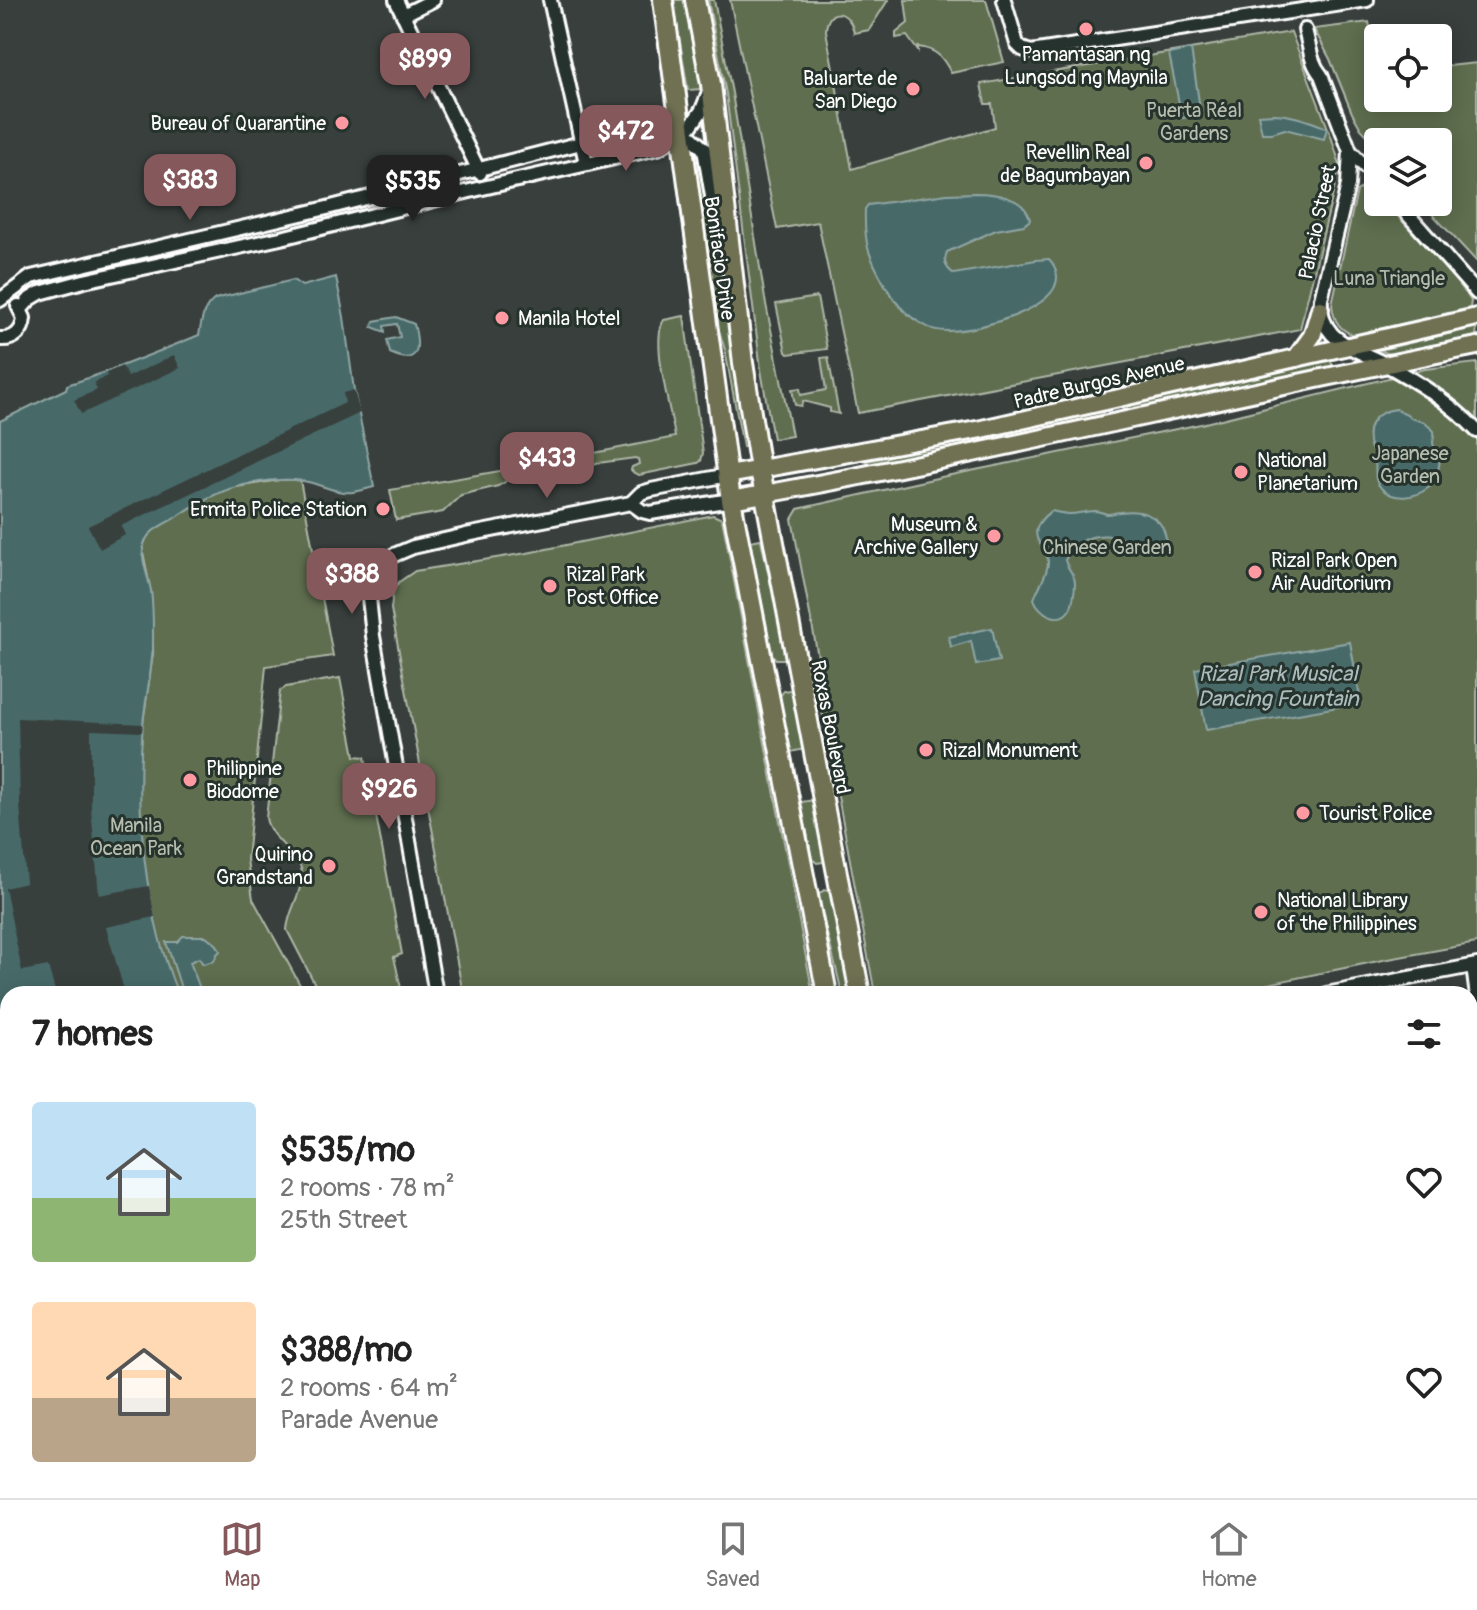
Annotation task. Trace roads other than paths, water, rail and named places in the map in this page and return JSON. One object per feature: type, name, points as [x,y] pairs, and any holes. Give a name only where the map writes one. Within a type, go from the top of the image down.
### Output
[{"type":"highway","name":"Bonifacio Drive","points":[[663,0],[728,475]]},
{"type":"highway","name":"Bonifacio Drive","points":[[695,0],[711,84],[743,363],[760,469]]},
{"type":"highway","name":"Roxas Boulevard","points":[[760,469],[858,986]]},
{"type":"highway","points":[[728,475],[825,986]]},
{"type":"highway","points":[[767,684],[799,679]]},
{"type":"highway","points":[[806,885],[838,879]]},
{"type":"main road","points":[[1296,358],[1312,336],[1320,309]]},
{"type":"main road","name":"Padre Burgos Avenue","points":[[728,475],[982,429],[1477,317]]},
{"type":"main road","name":"Padre Burgos Avenue","points":[[731,500],[865,475],[1477,346]]},
{"type":"main road","points":[[1110,400],[1116,422]]},
{"type":"main road","points":[[859,451],[865,475]]},
{"type":"street","points":[[396,0],[486,187]]},
{"type":"street","points":[[403,15],[433,0]]},
{"type":"street","points":[[550,0],[586,163]]},
{"type":"street","points":[[1004,2],[1017,44],[1031,52],[1301,20],[1367,0]]},
{"type":"street","points":[[1301,20],[1310,47],[1321,63],[1321,75],[1350,151],[1364,166]]},
{"type":"street","points":[[21,309],[40,293],[84,281],[285,237],[658,148],[696,120],[711,84]]},
{"type":"street","points":[[0,300],[31,277],[653,128],[691,137],[704,149],[719,237],[731,261]]},
{"type":"street","name":"Palacio Street","points":[[1350,151],[1348,185],[1320,309],[1330,331],[1341,341],[1417,381],[1449,403],[1477,431]]},
{"type":"street","points":[[1348,185],[1357,176],[1364,174]]},
{"type":"street","points":[[346,204],[351,221]]},
{"type":"street","points":[[1409,216],[1477,293]]},
{"type":"street","points":[[0,300],[12,302],[21,309],[24,322],[20,331],[9,339],[0,339]]},
{"type":"street","points":[[435,986],[368,602],[372,574],[384,561],[413,547],[529,521],[631,503],[641,493],[651,490],[728,475]]},
{"type":"street","points":[[631,503],[650,513],[731,500]]},
{"type":"street","points":[[1369,986],[1475,966],[1476,986]]},
{"type":"water","points":[[1191,49],[1201,115],[1182,118],[1169,54]]},
{"type":"water","points":[[1275,114],[1327,128],[1324,139],[1285,129],[1262,133],[1258,115]]},
{"type":"water","points":[[975,193],[1000,195],[1016,201],[1030,220],[1024,225],[996,230],[947,252],[945,262],[949,269],[954,274],[1049,259],[1057,273],[1054,288],[1031,308],[995,323],[961,330],[932,329],[907,313],[885,285],[868,249],[865,209],[868,205]]},
{"type":"water","points":[[336,277],[354,390],[374,487],[348,492],[291,480],[242,485],[204,500],[160,526],[143,546],[152,596],[153,645],[143,724],[142,827],[150,896],[175,986],[0,986],[0,421],[66,389],[67,385],[199,335],[205,311],[215,299],[293,280],[302,286]]},
{"type":"water","points":[[396,317],[414,324],[416,352],[407,358],[390,353],[387,340],[400,337],[397,324],[384,326],[385,332],[372,327],[374,321]]},
{"type":"water","points":[[1396,409],[1424,422],[1434,431],[1433,443],[1439,457],[1439,466],[1430,486],[1405,497],[1387,493],[1379,485],[1369,442],[1371,423],[1384,412]]},
{"type":"water","points":[[1052,511],[1070,514],[1141,512],[1153,517],[1162,527],[1165,544],[1154,553],[1118,537],[1094,536],[1083,540],[1065,560],[1075,580],[1071,607],[1061,617],[1050,616],[1040,609],[1034,599],[1048,567],[1047,555],[1037,538],[1037,530],[1043,518]]},
{"type":"water","points":[[992,628],[999,661],[976,665],[971,641],[951,647],[949,637]]},
{"type":"water","name":"Rizal Park Musical Dancing Fountain","points":[[1350,642],[1361,703],[1206,730],[1195,669]]},
{"type":"water","points":[[183,936],[206,936],[220,951],[214,961],[203,964],[199,958],[190,962],[199,986],[180,986],[166,942],[177,942]]},
{"type":"place","name":"Pamantasan ng Lungsod ng Maynila","points":[[1086,29]]},
{"type":"place","name":"Baluarte de San Diego","points":[[913,89]]},
{"type":"place","name":"Bureau of Quarantine","points":[[342,123]]},
{"type":"place","name":"Revellin Real de Bagumbayan","points":[[1146,163]]},
{"type":"place","name":"Manila Hotel","points":[[502,318]]},
{"type":"place","name":"National Planetarium","points":[[1241,472]]},
{"type":"place","name":"Ermita Police Station","points":[[383,509]]},
{"type":"place","name":"Museum & Archive Gallery","points":[[994,536]]},
{"type":"place","name":"Rizal Park Open Air Auditorium","points":[[1255,572]]},
{"type":"place","name":"Rizal Park Post Office","points":[[550,586]]},
{"type":"place","name":"Rizal Monument","points":[[926,750]]},
{"type":"place","name":"Philippine Biodome","points":[[190,780]]},
{"type":"place","name":"Tourist Police","points":[[1303,813]]},
{"type":"place","name":"Quirino Grandstand","points":[[329,866]]},
{"type":"place","name":"National Library of the Philippines","points":[[1261,912]]},
{"type":"park label","name":"Puerta Réal Gardens","points":[[1194,122]]},
{"type":"park label","name":"Luna Triangle","points":[[1389,278]]},
{"type":"park label","name":"Japanese Garden","points":[[1410,464]]},
{"type":"park label","name":"Chinese Garden","points":[[1107,547]]},
{"type":"park label","name":"Manila Ocean Park","points":[[136,836]]}]
